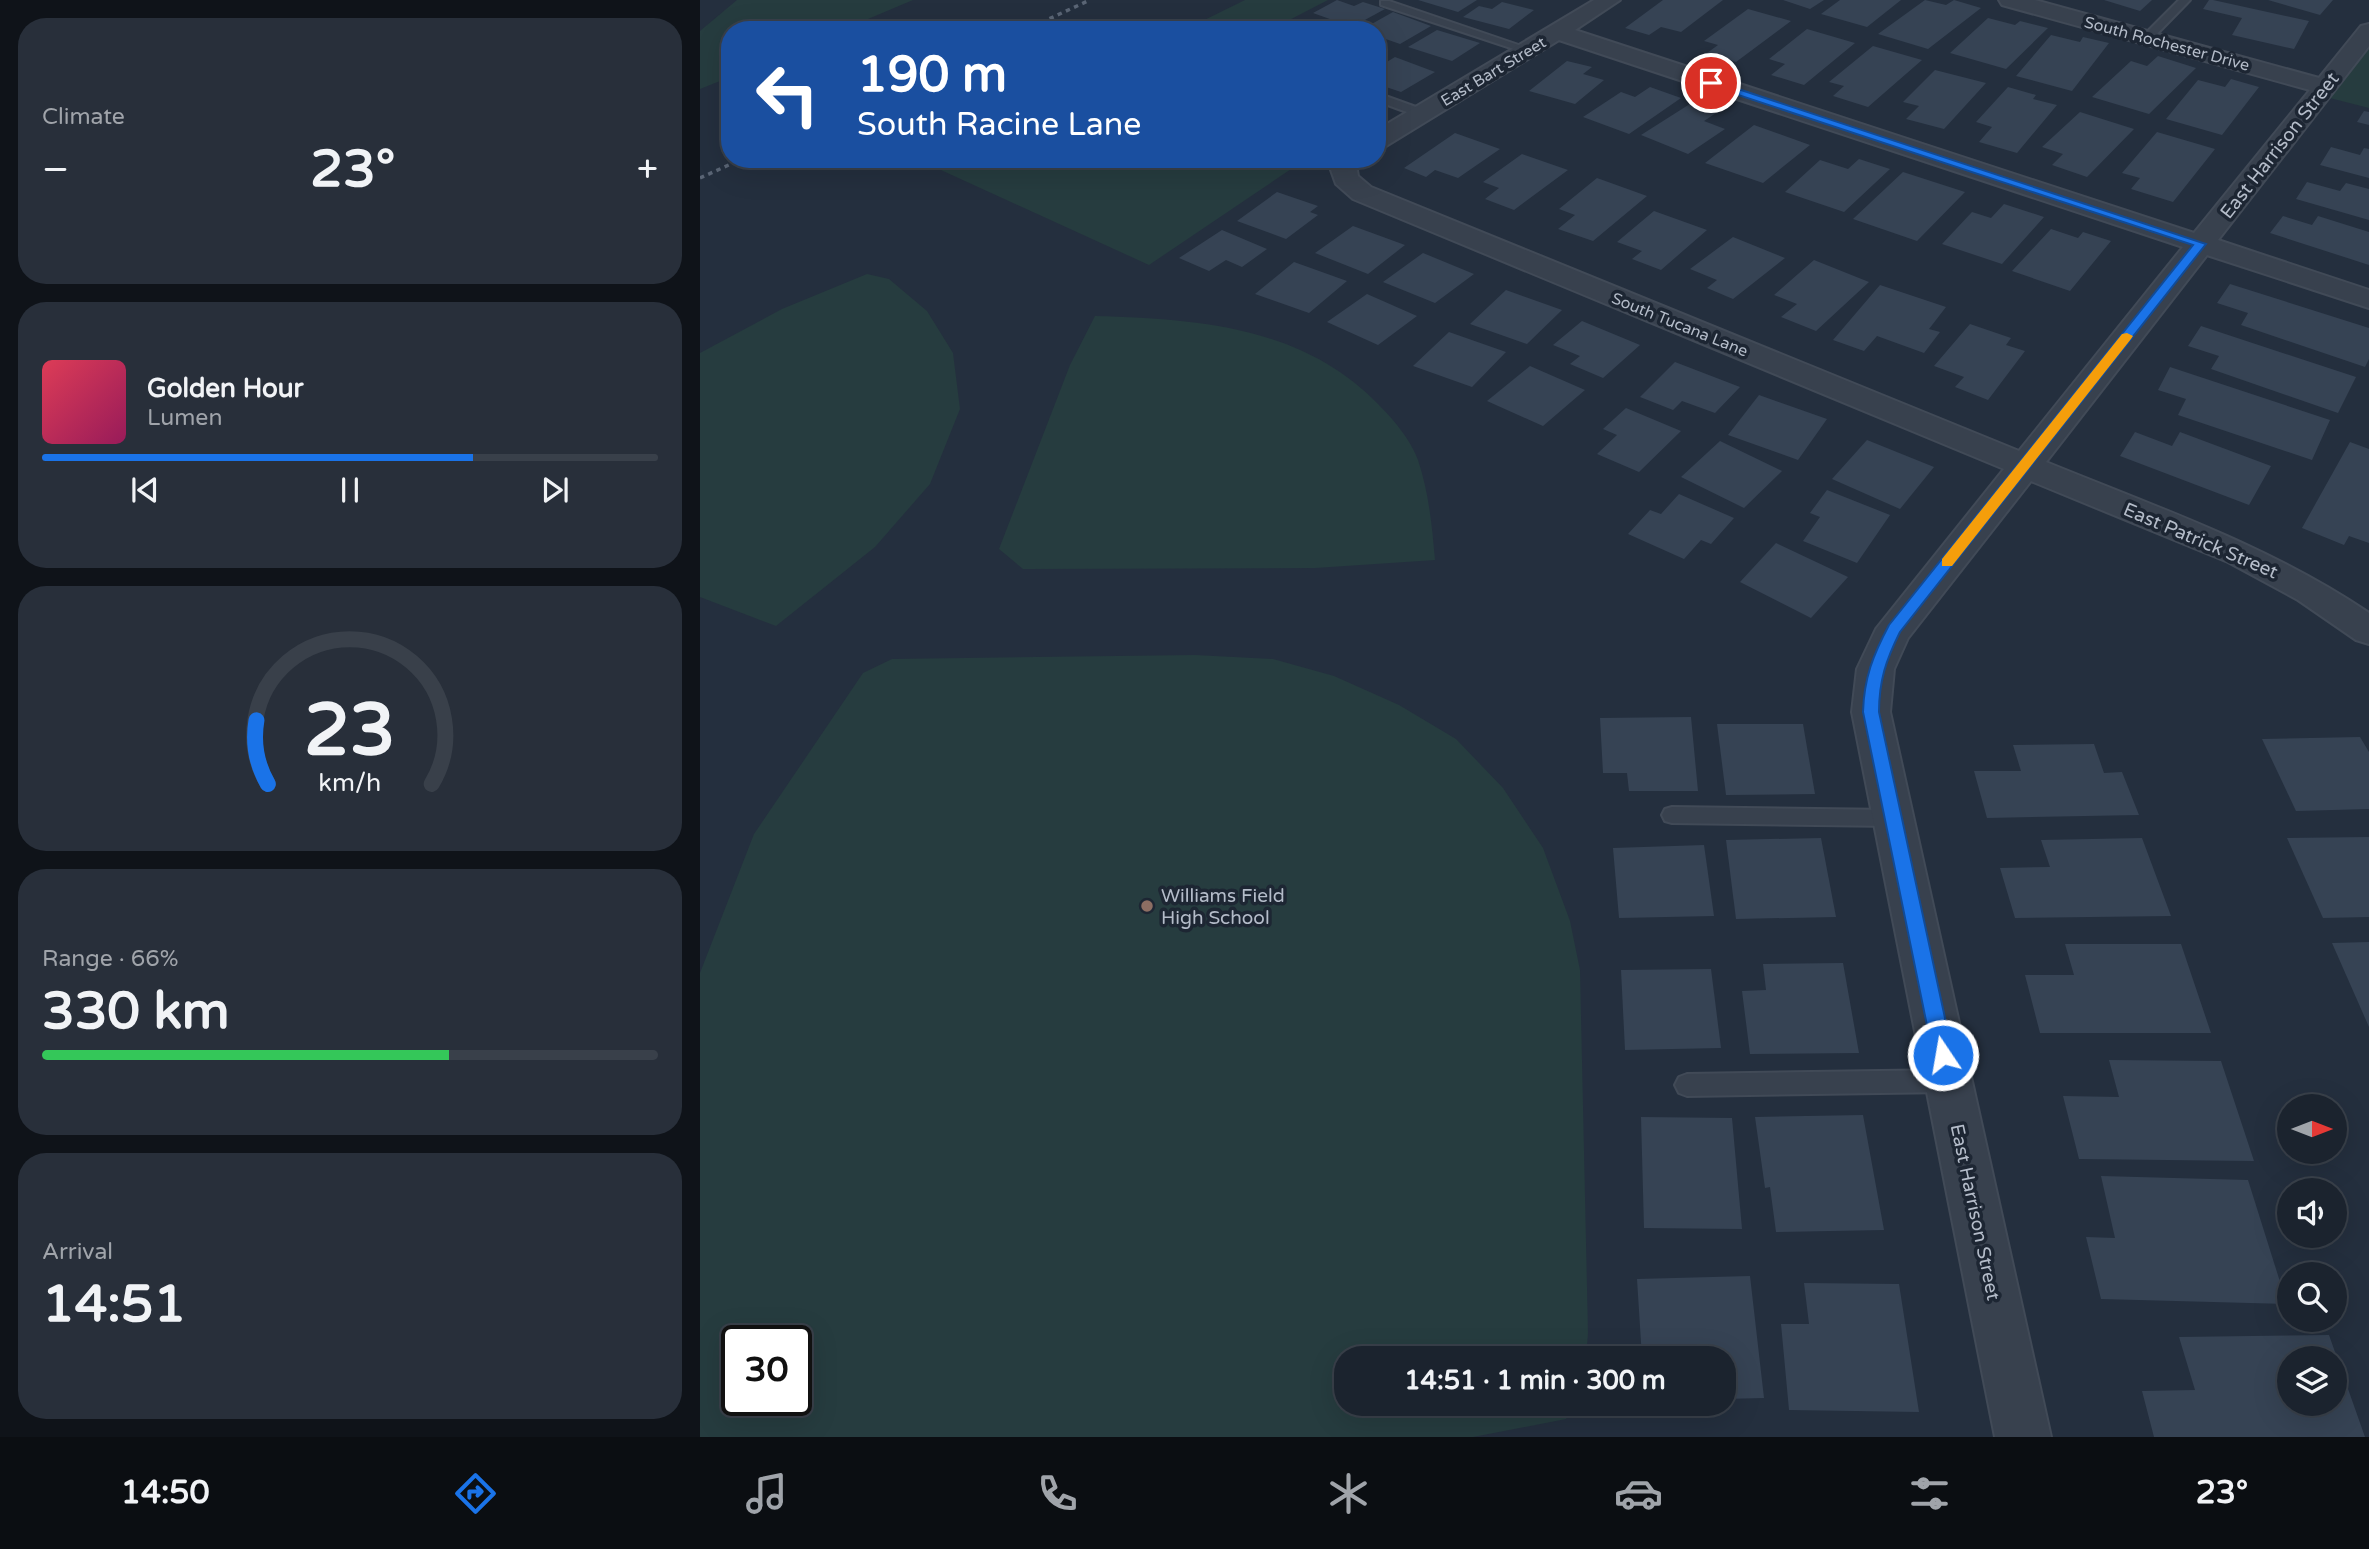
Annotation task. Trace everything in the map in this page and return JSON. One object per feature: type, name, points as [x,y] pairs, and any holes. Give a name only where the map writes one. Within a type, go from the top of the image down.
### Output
[{"type":"street","name":"East Bart Street","points":[[1386,136],[1609,0]]},
{"type":"street","name":"South Rochester Drive","points":[[2010,0],[2325,87]]},
{"type":"street","name":"East Harrison Street","points":[[2023,1437],[1871,712],[1871,686],[1877,661],[1895,629],[2369,30]]},
{"type":"street","points":[[1557,32],[2369,299]]},
{"type":"street","name":"South Tucana Lane","points":[[1347,168],[1348,184],[1362,193],[2024,465]]},
{"type":"street","name":"East Patrick Street","points":[[2024,465],[2264,565],[2311,590],[2369,631]]},
{"type":"lane","points":[[2147,38],[2185,0]]},
{"type":"lane","points":[[1385,3],[1527,50]]},
{"type":"lane","points":[[1386,100],[1423,114]]},
{"type":"lane","points":[[1672,815],[1893,818]]},
{"type":"lane","points":[[1686,1085],[1949,1081]]},
{"type":"green space","points":[[737,0],[913,0],[863,21],[721,21],[721,81],[700,89],[700,31]]},
{"type":"green space","points":[[1245,0],[1328,0],[1287,21],[1202,21]]},
{"type":"green space","points":[[2369,31],[2369,108],[2318,95]]},
{"type":"green space","points":[[937,168],[1293,168],[1149,265]]},
{"type":"green space","points":[[867,274],[889,279],[927,311],[953,353],[960,409],[930,484],[875,547],[776,626],[700,597],[700,353],[782,309]]},
{"type":"green space","points":[[1095,316],[1172,320],[1246,332],[1282,343],[1316,358],[1348,378],[1390,416],[1415,452],[1427,497],[1435,560],[1315,568],[1023,569],[999,549],[1070,365]]},
{"type":"green space","name":"Williams Field High School","points":[[1195,655],[1273,659],[1334,676],[1399,705],[1456,739],[1503,788],[1543,848],[1570,921],[1580,970],[1587,1346],[1334,1346],[1334,1416],[1568,1416],[1566,1419],[1473,1437],[700,1437],[700,973],[754,834],[863,673],[892,659]]},
{"type":"building","points":[[1337,0],[1354,6],[1363,2],[1385,9],[1363,21],[1335,21],[1313,13]]},
{"type":"building","points":[[1418,0],[1477,0],[1458,12]]},
{"type":"building","points":[[1663,0],[1723,0],[1681,32],[1661,27],[1649,35],[1625,28]]},
{"type":"building","points":[[1783,0],[1824,0],[1810,9]]},
{"type":"building","points":[[1840,0],[1901,0],[1867,27],[1821,14]]},
{"type":"building","points":[[1925,0],[1946,5],[1954,0],[1981,8],[1928,49],[1878,34]]},
{"type":"building","points":[[2104,0],[2152,0],[2140,11]]},
{"type":"building","points":[[2209,0],[2309,21],[2294,49],[2232,35],[2242,18],[2203,9]]},
{"type":"building","points":[[2268,0],[2333,0],[2320,15]]},
{"type":"building","points":[[1502,2],[1534,10],[1509,29],[1463,17],[1479,6],[1492,9]]},
{"type":"building","points":[[1748,9],[1791,21],[1736,62],[1707,53],[1718,45],[1704,41]]},
{"type":"building","points":[[1393,12],[1431,26],[1400,44],[1386,39],[1386,21],[1377,21]]},
{"type":"building","points":[[1988,18],[2015,25],[2020,21],[2048,28],[2006,69],[1950,53]]},
{"type":"building","points":[[1807,29],[1855,43],[1804,85],[1771,75],[1785,64],[1769,59]]},
{"type":"building","points":[[1437,30],[1480,43],[1452,61],[1408,47]]},
{"type":"building","points":[[2051,35],[2080,42],[2083,37],[2109,43],[2072,91],[2016,76]]},
{"type":"building","points":[[1873,46],[1922,60],[1868,107],[1833,96],[1844,86],[1829,82]]},
{"type":"building","points":[[2158,56],[2196,68],[2149,114],[2092,97],[2131,61],[2147,66]]},
{"type":"building","points":[[1395,57],[1435,72],[1401,92],[1386,87],[1386,62]]},
{"type":"building","points":[[1567,61],[1592,67],[1583,74],[1604,80],[1575,104],[1529,91]]},
{"type":"building","points":[[1935,70],[1986,83],[1944,129],[1906,119],[1919,106],[1903,102]]},
{"type":"building","points":[[2231,79],[2259,87],[2222,135],[2166,119],[2198,80],[2225,87]]},
{"type":"building","points":[[1650,87],[1681,98],[1629,134],[1583,117],[1621,92],[1635,97]]},
{"type":"building","points":[[2008,87],[2036,95],[2033,99],[2057,105],[2017,153],[1979,142],[1992,127],[1976,122]]},
{"type":"building","points":[[1693,102],[1719,111],[1704,121],[1725,129],[1688,154],[1641,135]]},
{"type":"building","points":[[2364,111],[2369,112],[2369,125],[2357,122]]},
{"type":"building","points":[[2080,112],[2134,129],[2087,177],[2052,165],[2063,154],[2042,147]]},
{"type":"building","points":[[1754,125],[1810,145],[1763,183],[1705,163]]},
{"type":"building","points":[[2157,132],[2215,149],[2173,202],[2131,189],[2140,178],[2122,173]]},
{"type":"building","points":[[1455,133],[1500,149],[1458,178],[1435,170],[1426,177],[1404,168]]},
{"type":"building","points":[[2331,147],[2360,155],[2364,148],[2369,149],[2369,178],[2320,165]]},
{"type":"building","points":[[1522,154],[1568,170],[1514,210],[1485,199],[1499,188],[1483,182]]},
{"type":"building","points":[[1859,159],[1890,169],[1844,212],[1785,192],[1820,160],[1848,169]]},
{"type":"building","points":[[1903,172],[1965,192],[1917,241],[1853,219]]},
{"type":"building","points":[[1597,178],[1647,196],[1593,241],[1558,229],[1575,215],[1559,209]]},
{"type":"building","points":[[2307,182],[2340,191],[2346,183],[2369,189],[2369,220],[2296,199]]},
{"type":"building","points":[[1277,192],[1318,206],[1310,212],[1318,215],[1286,239],[1237,221]]},
{"type":"building","points":[[2004,204],[2044,217],[2002,264],[1942,244],[1972,212],[1991,218]]},
{"type":"building","points":[[1654,211],[1707,230],[1661,270],[1632,259],[1642,251],[1617,242]]},
{"type":"building","points":[[2283,216],[2312,225],[2318,216],[2369,232],[2369,265],[2270,233]]},
{"type":"building","points":[[1353,226],[1405,245],[1368,274],[1315,253]]},
{"type":"building","points":[[2051,229],[2078,238],[2083,232],[2111,241],[2070,291],[2012,271]]},
{"type":"building","points":[[1222,230],[1267,249],[1242,267],[1226,260],[1209,271],[1179,258]]},
{"type":"building","points":[[1733,237],[1785,258],[1733,299],[1707,288],[1717,280],[1690,269]]},
{"type":"building","points":[[1423,253],[1474,274],[1435,303],[1383,282]]},
{"type":"building","points":[[1814,260],[1869,282],[1816,331],[1781,317],[1797,304],[1774,295]]},
{"type":"building","points":[[1294,262],[1347,281],[1309,313],[1255,294]]},
{"type":"building","points":[[2230,284],[2369,328],[2369,359],[2365,367],[2241,325],[2248,313],[2217,303]]},
{"type":"building","points":[[1880,285],[1946,307],[1929,329],[1940,332],[1924,353],[1877,336],[1864,351],[1833,340]]},
{"type":"building","points":[[1506,290],[1562,310],[1527,344],[1470,324]]},
{"type":"building","points":[[1367,294],[1417,316],[1378,345],[1327,322]]},
{"type":"building","points":[[1582,321],[1640,345],[1603,378],[1570,364],[1580,356],[1553,345]]},
{"type":"building","points":[[1970,324],[2011,338],[2006,345],[2025,351],[1988,400],[1955,387],[1964,377],[1934,366]]},
{"type":"building","points":[[2201,326],[2356,377],[2338,413],[2211,369],[2219,356],[2188,346]]},
{"type":"building","points":[[1449,332],[1506,352],[1472,387],[1413,366]]},
{"type":"building","points":[[1675,362],[1740,387],[1715,413],[1682,401],[1673,410],[1640,397]]},
{"type":"building","points":[[1530,366],[1585,390],[1543,426],[1487,401]]},
{"type":"building","points":[[2170,367],[2330,420],[2312,460],[2178,415],[2186,399],[2158,390]]},
{"type":"building","points":[[1759,395],[1827,419],[1798,460],[1728,435]]},
{"type":"building","points":[[1626,408],[1681,431],[1639,472],[1597,454],[1617,435],[1603,429]]},
{"type":"building","points":[[2135,432],[2172,446],[2180,432],[2271,466],[2249,505],[2120,456]]},
{"type":"building","points":[[1867,440],[1934,467],[1900,509],[1832,479]]},
{"type":"building","points":[[1720,441],[1782,471],[1744,508],[1681,477]]},
{"type":"building","points":[[2350,442],[2369,449],[2369,543],[2349,536],[2344,545],[2302,528]]},
{"type":"building","points":[[1827,490],[1890,515],[1857,563],[1803,541],[1820,517],[1810,513]]},
{"type":"building","points":[[1679,494],[1734,518],[1711,544],[1701,540],[1684,559],[1628,534],[1650,510],[1661,514]]},
{"type":"building","points":[[1776,543],[1848,577],[1811,618],[1740,582]]},
{"type":"building","points":[[1691,717],[1698,791],[1629,791],[1627,773],[1603,773],[1600,718]]},
{"type":"building","points":[[1717,724],[1803,724],[1815,794],[1726,795]]},
{"type":"building","points":[[2360,737],[2369,752],[2369,809],[2296,811],[2262,739]]},
{"type":"building","points":[[2094,744],[2104,773],[2122,772],[2139,815],[1987,818],[1974,771],[2021,771],[2013,745]]},
{"type":"building","points":[[2369,837],[2369,917],[2323,918],[2287,838]]},
{"type":"building","points":[[1821,838],[1836,917],[1736,919],[1726,840]]},
{"type":"building","points":[[2142,838],[2171,916],[2015,918],[2000,868],[2050,867],[2041,840]]},
{"type":"building","points":[[1704,845],[1714,916],[1619,918],[1613,848]]},
{"type":"building","points":[[2369,942],[2369,1027],[2332,943]]},
{"type":"building","points":[[2065,944],[2181,944],[2211,1033],[2040,1033],[2025,975],[2074,975]]},
{"type":"building","points":[[1843,963],[1859,1053],[1750,1054],[1742,991],[1766,990],[1763,964]]},
{"type":"building","points":[[1711,969],[1721,1048],[1625,1050],[1621,970]]},
{"type":"building","points":[[2109,1060],[2221,1061],[2254,1161],[2079,1159],[2063,1096],[2119,1097]]},
{"type":"building","points":[[1863,1115],[1884,1230],[1776,1232],[1770,1187],[1765,1188],[1755,1117]]},
{"type":"building","points":[[1641,1117],[1732,1118],[1742,1229],[1644,1228]]},
{"type":"building","points":[[2101,1176],[2248,1180],[2277,1272],[2277,1304],[2101,1299],[2086,1237],[2115,1238]]},
{"type":"building","points":[[1750,1276],[1764,1398],[1736,1399],[1736,1346],[1641,1346],[1637,1279]]},
{"type":"building","points":[[1804,1283],[1899,1284],[1919,1412],[1789,1410],[1781,1324],[1809,1324]]},
{"type":"building","points":[[2329,1335],[2333,1346],[2277,1346],[2277,1416],[2347,1416],[2347,1386],[2365,1437],[2154,1437],[2142,1391],[2195,1390],[2179,1337]]},
{"type":"railway","points":[[1044,21],[1090,0]]},
{"type":"railway","points":[[700,178],[722,168]]},
{"type":"slow traffic","points":[[1947,563],[2127,336]]},
{"type":"place","name":"Williams Field High School","points":[[1147,906]]},
{"type":"route","points":[[1711,83],[2200,244],[1895,629],[1877,661],[1871,686],[1871,712],[1943,1055]]}]
